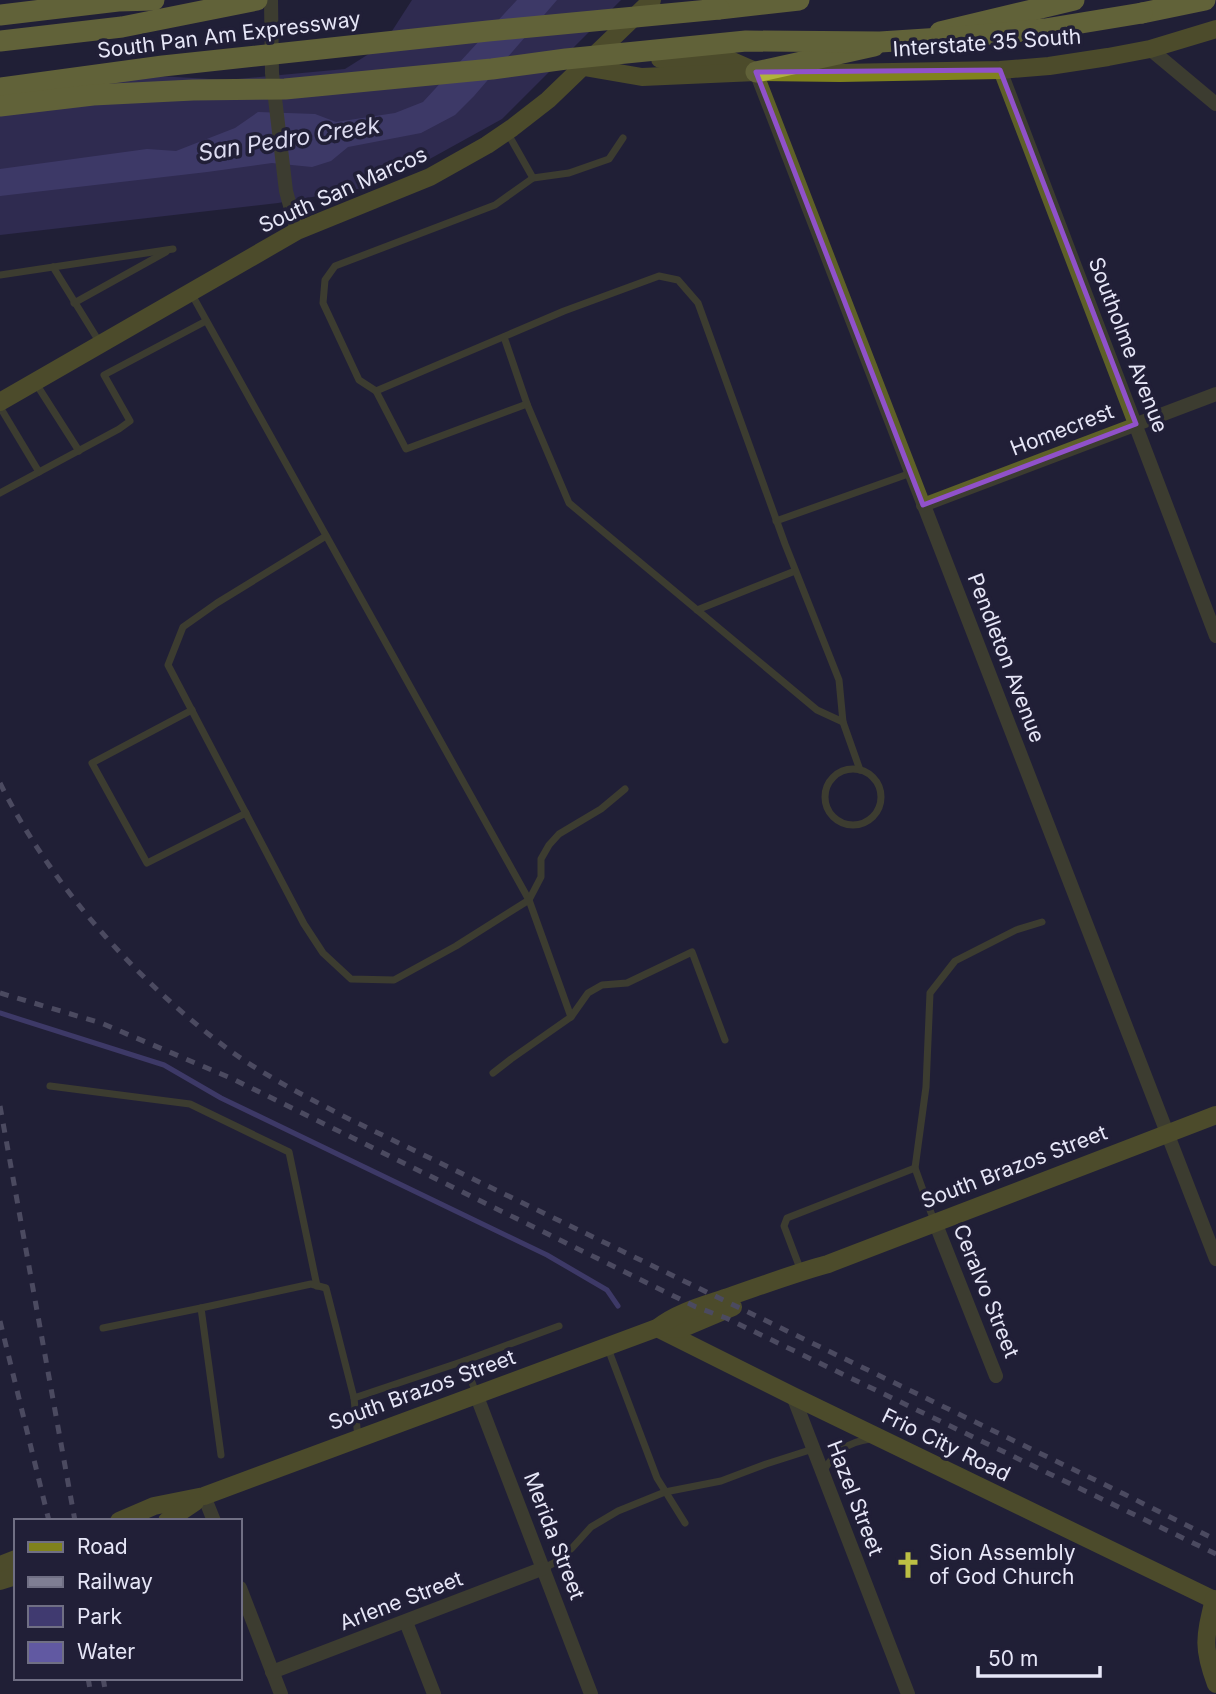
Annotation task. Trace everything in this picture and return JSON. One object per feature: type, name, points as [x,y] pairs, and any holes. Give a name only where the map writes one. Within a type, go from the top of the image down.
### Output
[{"type":"highway","name":"South Pan Am Expressway","points":[[0,15],[118,1],[154,0]]},
{"type":"highway","name":"South Pan Am Expressway","points":[[0,41],[122,27],[257,0]]},
{"type":"highway","name":"South Pan Am Expressway","points":[[0,88],[163,66],[799,0]]},
{"type":"highway","points":[[756,72],[1074,0]]},
{"type":"highway","points":[[0,106],[116,94],[285,89],[746,41],[880,42],[957,37],[1045,29],[1205,0]]},
{"type":"street","points":[[0,5],[38,0]]},
{"type":"street","points":[[271,0],[272,73],[286,191],[297,231]]},
{"type":"street","name":"South San Marcos","points":[[0,404],[35,381],[297,231],[430,177],[507,132],[548,100],[652,0]]},
{"type":"street","name":"Interstate 35 South","points":[[584,67],[642,77],[756,72],[1000,69],[1049,66],[1150,49],[1216,29]]},
{"type":"street","points":[[1150,49],[1216,104]]},
{"type":"street","name":"Southolme Avenue","points":[[1000,69],[1216,636]]},
{"type":"street","name":"Pendleton Avenue","points":[[756,72],[1216,1259]]},
{"type":"street","name":"Homecrest","points":[[923,505],[1216,394]]},
{"type":"street","name":"South Brazos Street","points":[[124,1519],[154,1506],[204,1496],[657,1328],[668,1319],[696,1307],[828,1264],[1216,1115]]},
{"type":"street","name":"Ceralvo Street","points":[[935,1222],[996,1376]]},
{"type":"street","name":"South Brazos Street","points":[[657,1328],[681,1329],[714,1314],[798,1284],[828,1264]]},
{"type":"street","name":"Frio City Road","points":[[657,1328],[1215,1600]]},
{"type":"street","name":"Merida Street","points":[[476,1394],[591,1694]]},
{"type":"street","name":"Hazel Street","points":[[793,1396],[908,1694]]},
{"type":"street","points":[[204,1496],[213,1519]]},
{"type":"street","name":"South Brazos Street","points":[[170,1519],[204,1496]]},
{"type":"street","name":"Arlene Street","points":[[272,1672],[544,1568]]},
{"type":"street","points":[[242,1593],[281,1694]]},
{"type":"street","points":[[1215,1600],[1205,1647],[1216,1684]]},
{"type":"street","points":[[407,1622],[434,1694]]},
{"type":"lane","points":[[507,132],[533,178]]},
{"type":"lane","points":[[527,404],[406,449],[376,391],[359,380],[323,303],[325,280],[335,266],[495,205],[533,178],[569,173],[609,159],[623,138]]},
{"type":"lane","points":[[0,275],[173,248],[74,303]]},
{"type":"lane","points":[[53,267],[100,344]]},
{"type":"lane","points":[[376,391],[564,311],[659,276],[678,280],[698,303],[776,521],[839,680],[843,722],[860,770],[869,774],[880,790],[881,799],[873,817],[857,825],[847,825],[832,816],[827,808],[825,791],[834,776],[842,771],[860,770]]},
{"type":"lane","points":[[190,292],[529,900],[571,1017]]},
{"type":"lane","points":[[0,494],[130,421],[104,376],[206,321]]},
{"type":"lane","points":[[504,337],[527,404],[569,503],[817,710],[843,722]]},
{"type":"lane","points":[[35,381],[79,451]]},
{"type":"lane","points":[[0,404],[39,472]]},
{"type":"lane","points":[[776,521],[911,473]]},
{"type":"lane","points":[[326,536],[183,627],[168,665],[304,924],[323,953],[351,979],[394,980],[456,946],[529,900],[541,877],[541,859],[549,845],[559,834],[601,809],[625,789]]},
{"type":"lane","points":[[697,610],[795,571]]},
{"type":"lane","points":[[192,710],[92,763],[147,863],[246,813]]},
{"type":"lane","points":[[935,1222],[915,1168],[926,1087],[930,993],[955,961],[1016,930],[1042,922]]},
{"type":"lane","points":[[493,1073],[571,1017],[588,993],[602,985],[626,983],[692,951],[725,1040]]},
{"type":"lane","points":[[50,1086],[190,1104],[289,1152],[317,1286]]},
{"type":"lane","points":[[802,1271],[785,1226],[787,1218],[915,1168]]},
{"type":"lane","points":[[103,1328],[311,1284],[326,1288],[354,1398],[358,1438]]},
{"type":"lane","points":[[201,1308],[221,1455]]},
{"type":"lane","points":[[354,1398],[559,1326]]},
{"type":"lane","points":[[607,1346],[657,1478],[685,1523]]},
{"type":"lane","points":[[464,1361],[476,1394]]},
{"type":"lane","points":[[823,1473],[840,1449],[857,1440],[879,1438]]},
{"type":"lane","points":[[544,1568],[572,1548],[591,1527],[618,1511],[665,1492],[721,1481],[814,1449]]},
{"type":"highlighted area","points":[[1000,70],[1136,424],[923,505],[756,72]]},
{"type":"green space","points":[[412,0],[621,0],[502,119],[417,166],[363,188],[278,203],[0,235],[0,78],[68,71],[228,80],[345,69],[383,45]]},
{"type":"water","name":"San Pedro Creek","points":[[517,0],[557,0],[455,115],[421,133],[348,147],[331,161],[312,167],[272,163],[0,196],[0,169],[147,149],[176,151],[235,128],[258,112],[315,114],[336,122],[395,113],[423,102]]},
{"type":"waterway","points":[[0,1013],[164,1065],[221,1098],[547,1255],[607,1290],[618,1306]]},
{"type":"railway","points":[[0,783],[45,859],[100,931],[164,996],[197,1025],[259,1070],[343,1116],[1216,1540]]},
{"type":"railway","points":[[0,993],[101,1023],[233,1079],[696,1307],[726,1318],[1216,1554]]},
{"type":"railway","points":[[0,1106],[75,1519]]},
{"type":"railway","points":[[0,1321],[49,1519]]},
{"type":"railway","points":[[88,1680],[91,1694]]},
{"type":"railway","points":[[103,1680],[106,1694]]},
{"type":"place","name":"Sion Assembly of God Church","points":[[908,1565]]}]
